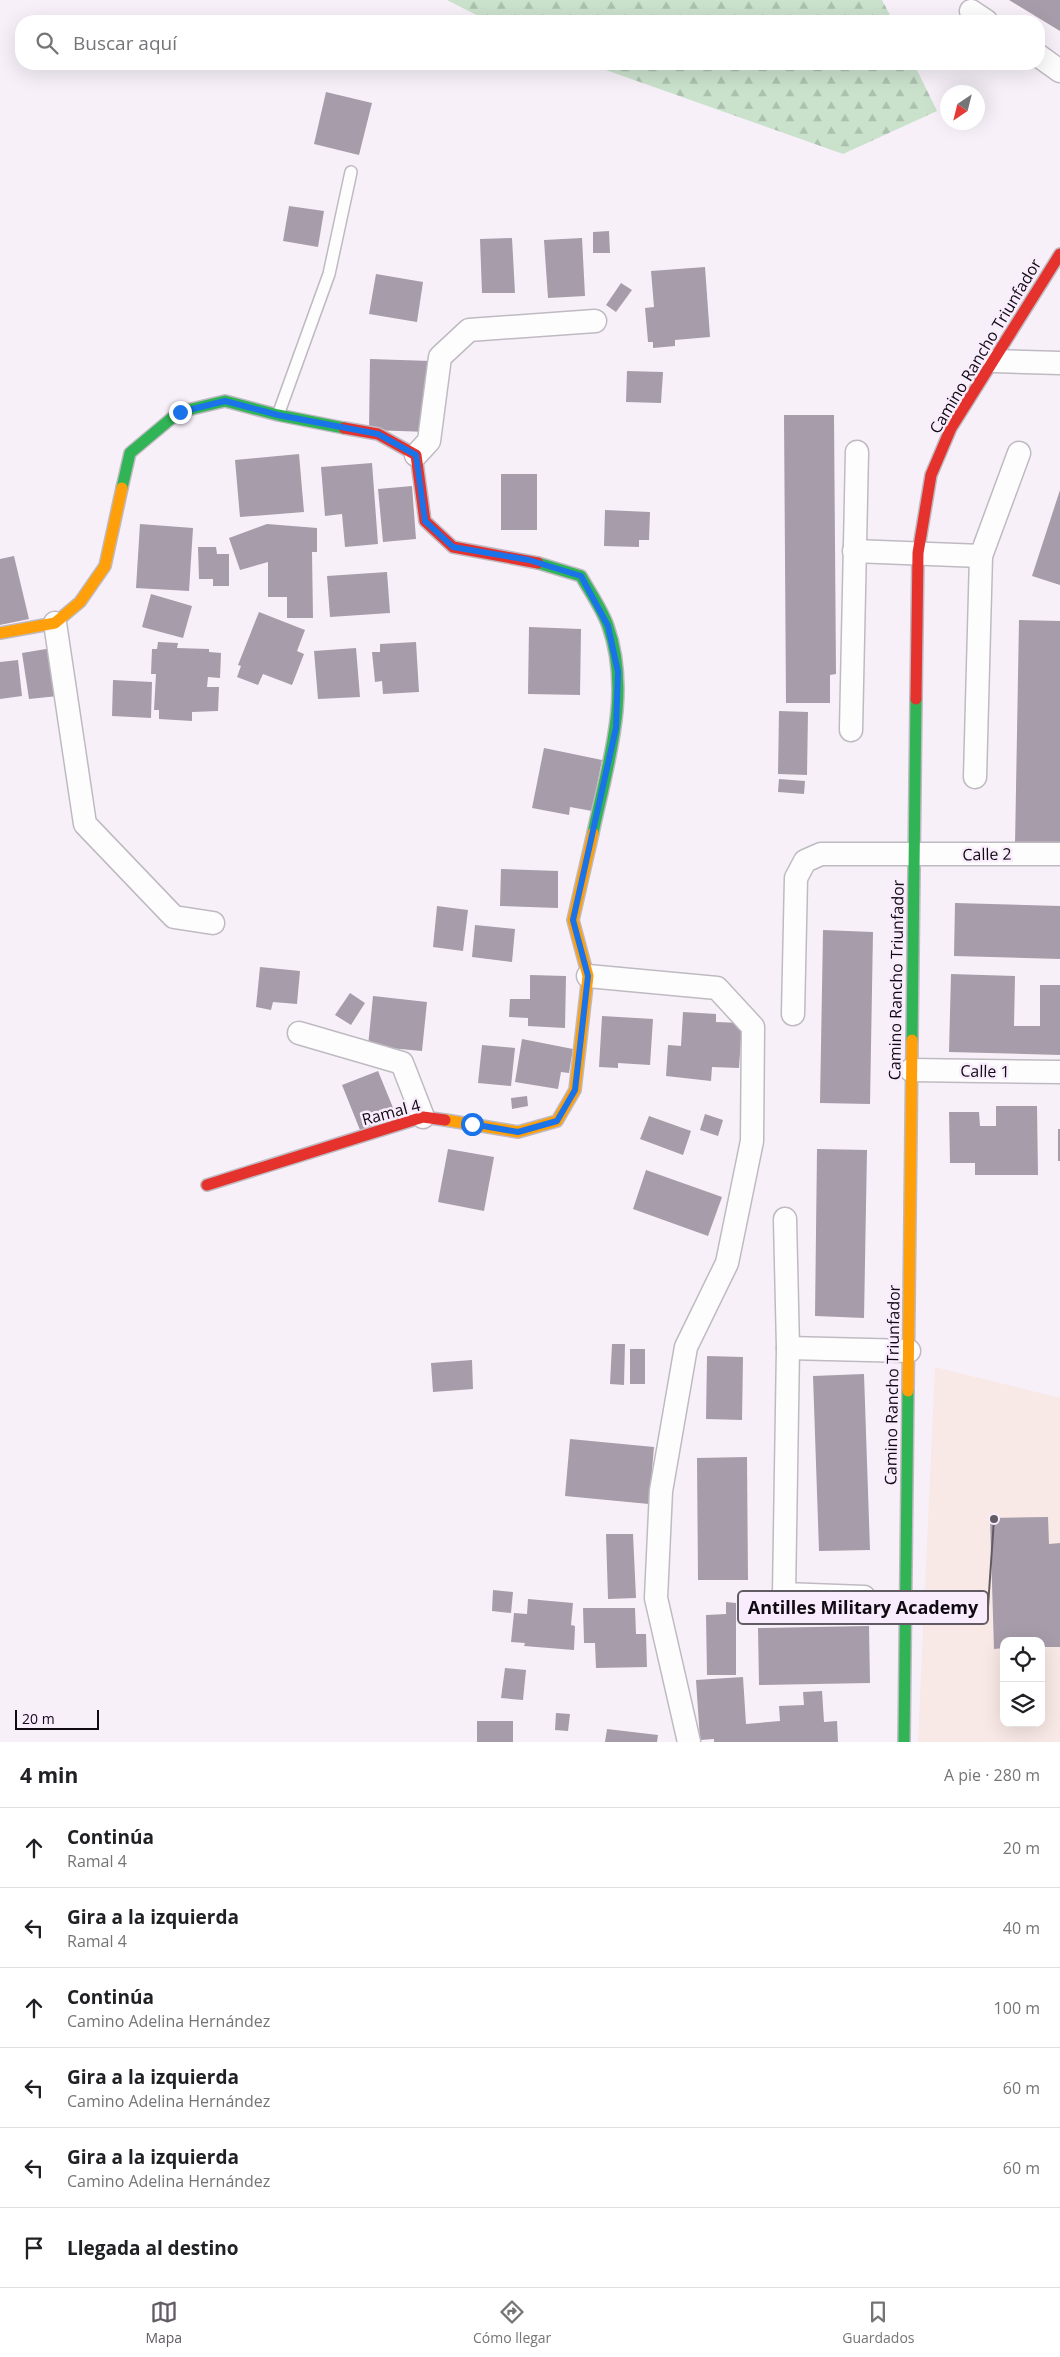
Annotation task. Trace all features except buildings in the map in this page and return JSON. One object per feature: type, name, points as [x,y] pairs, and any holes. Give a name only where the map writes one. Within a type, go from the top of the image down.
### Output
[{"type":"street","points":[[1045,60],[1060,70]]},
{"type":"street","name":"Camino Rancho Triunfador","points":[[904,1742],[918,553],[931,475],[951,428],[1060,254]]},
{"type":"street","points":[[416,455],[429,441],[440,357],[469,330],[595,321]]},
{"type":"street","points":[[994,361],[1060,363]]},
{"type":"street","points":[[0,633],[55,623],[80,602],[105,566],[130,454],[177,414],[225,401],[278,415],[378,434],[416,455]]},
{"type":"street","points":[[851,730],[854,551],[858,452]]},
{"type":"street","points":[[975,777],[981,556],[1019,453]]},
{"type":"street","points":[[416,455],[425,521],[453,547],[529,560],[581,576],[608,626],[618,672],[616,728],[573,920],[588,976],[717,988],[753,1027],[752,1141],[727,1263],[686,1347],[661,1491],[656,1598],[689,1742]]},
{"type":"street","points":[[854,551],[981,556]]},
{"type":"street","points":[[55,623],[85,824],[174,916],[213,923]]},
{"type":"street","name":"Calle 2","points":[[793,1014],[796,878],[805,861],[821,854],[1060,854]]},
{"type":"street","name":"Ramal 4","points":[[207,1185],[423,1117],[518,1132],[557,1121],[575,1090],[588,976]]},
{"type":"street","points":[[299,1033],[402,1063],[423,1117]]},
{"type":"street","name":"Calle 1","points":[[911,1070],[1060,1072]]},
{"type":"street","points":[[785,1219],[788,1348],[784,1594],[864,1597]]},
{"type":"street","points":[[788,1348],[909,1351]]},
{"type":"lane","points":[[278,415],[329,274],[351,172]]},
{"type":"shaded area","points":[[935,1367],[1060,1398],[1060,1742],[918,1742]]},
{"type":"green space","points":[[447,0],[882,0],[890,15],[476,15]]},
{"type":"green space","points":[[606,70],[917,70],[937,111],[843,154]]},
{"type":"traffic: fast","points":[[122,488],[130,453],[179,412],[225,401],[278,415],[344,428]]},
{"type":"traffic: fast","points":[[538,563],[581,576],[608,626],[615,652],[618,678],[615,730],[593,833]]},
{"type":"traffic: fast","points":[[912,1040],[916,699]]},
{"type":"traffic: fast","points":[[904,1742],[908,1391]]},
{"type":"traffic: slow","points":[[0,633],[55,623],[80,602],[105,566],[122,488]]},
{"type":"traffic: slow","points":[[445,1120],[518,1132],[557,1121],[575,1090],[588,976],[573,920],[593,833]]},
{"type":"traffic: slow","points":[[908,1391],[912,1040]]},
{"type":"traffic: jam","points":[[916,699],[918,553],[931,475],[951,428],[1060,254]]},
{"type":"traffic: jam","points":[[344,428],[378,434],[416,455],[425,521],[453,547],[538,563]]},
{"type":"traffic: jam","points":[[207,1185],[423,1117],[445,1120]]},
{"type":"place","name":"Antilles Military Academy","points":[[994,1519]]},
{"type":"route","points":[[180,412],[225,401],[278,415],[378,434],[416,455],[425,521],[453,547],[529,560],[581,576],[608,626],[618,672],[616,728],[573,920],[588,976],[575,1090],[557,1121],[518,1132],[472,1124]]}]
